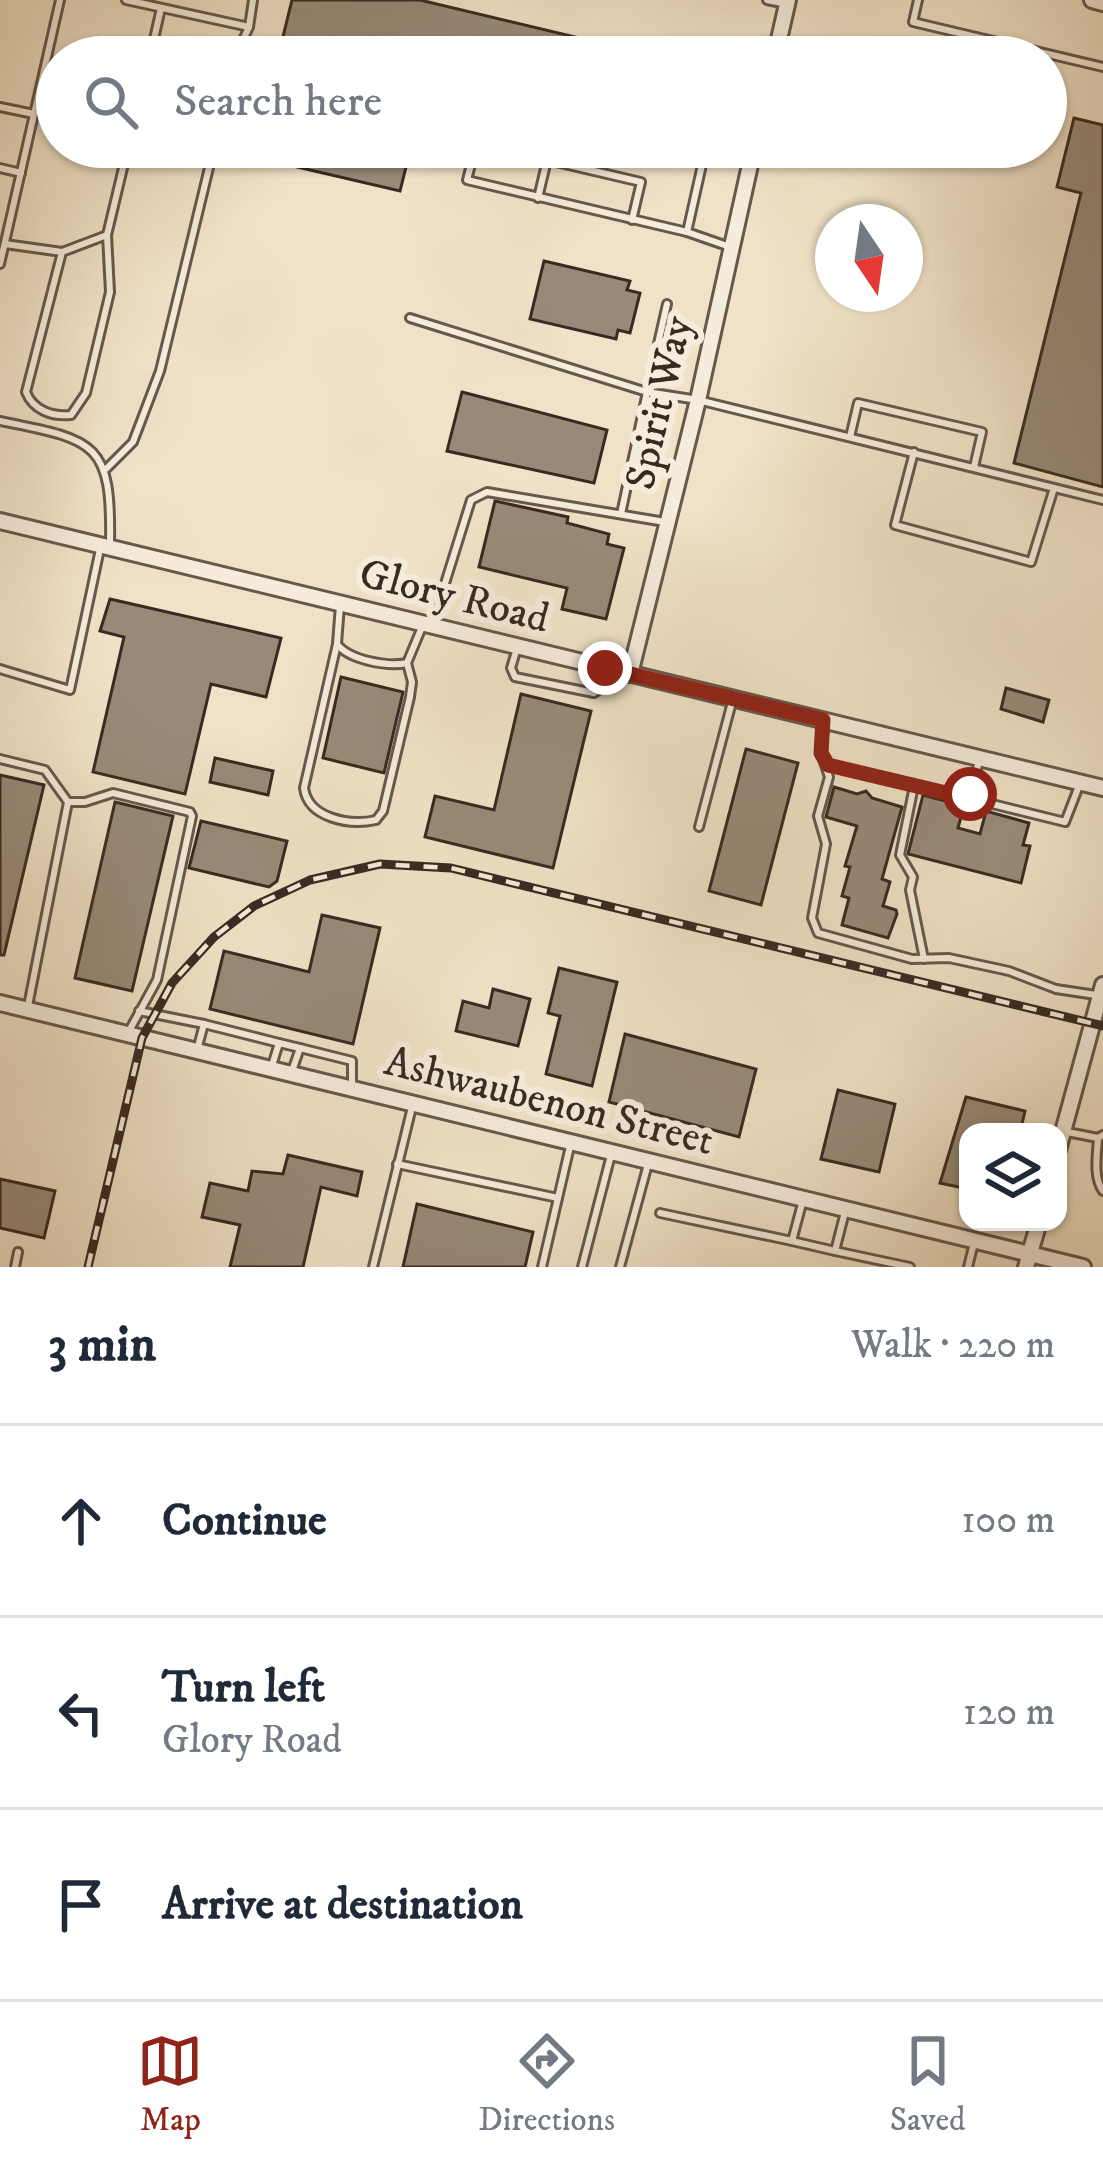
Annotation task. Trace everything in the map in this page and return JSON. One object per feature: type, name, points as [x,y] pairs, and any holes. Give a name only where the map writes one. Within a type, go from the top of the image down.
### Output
[{"type":"street","points":[[1092,0],[1103,3]]},
{"type":"street","points":[[780,36],[788,2]]},
{"type":"street","name":"Spirit Way","points":[[630,674],[749,168]]},
{"type":"street","name":"Glory Road","points":[[0,521],[1103,788]]},
{"type":"street","points":[[1065,1123],[1101,990]]},
{"type":"street","name":"Ashwaubenon Street","points":[[0,1004],[975,1239],[1028,1260],[1075,1266]]},
{"type":"street","points":[[1028,1260],[1036,1231]]},
{"type":"lane","points":[[51,36],[59,0]]},
{"type":"lane","points":[[126,0],[249,27]]},
{"type":"lane","points":[[245,36],[253,0]]},
{"type":"lane","points":[[766,0],[788,2]]},
{"type":"lane","points":[[918,0],[913,22],[972,36]]},
{"type":"lane","points":[[155,36],[161,8]]},
{"type":"lane","points":[[1067,58],[1103,67]]},
{"type":"lane","points":[[0,264],[36,105]]},
{"type":"lane","points":[[0,106],[34,114]]},
{"type":"lane","points":[[0,168],[21,173]]},
{"type":"lane","points":[[62,252],[26,392],[44,412],[61,416],[80,407],[86,393],[110,292],[107,236],[123,168]]},
{"type":"lane","points":[[106,469],[133,442],[160,371],[209,168]]},
{"type":"lane","points":[[470,168],[467,180],[686,232],[730,247]]},
{"type":"lane","points":[[538,198],[546,168]]},
{"type":"lane","points":[[582,168],[641,182],[632,220]]},
{"type":"lane","points":[[686,232],[701,168]]},
{"type":"lane","points":[[4,244],[62,252],[107,236]]},
{"type":"lane","points":[[621,514],[667,304]]},
{"type":"lane","points":[[410,318],[646,392],[698,400],[1103,500]]},
{"type":"lane","points":[[850,437],[858,403],[982,432],[974,467]]},
{"type":"lane","points":[[0,421],[83,442],[106,469],[111,490],[105,547],[70,690],[0,669]]},
{"type":"lane","points":[[914,452],[895,525],[1031,562],[1054,488]]},
{"type":"lane","points":[[340,604],[337,644],[304,788],[306,802],[315,812],[363,823],[376,820],[383,811],[410,697],[407,663],[428,625],[474,496],[487,492],[665,522]]},
{"type":"lane","points":[[337,644],[348,655],[407,663]]},
{"type":"lane","points":[[517,646],[511,668],[515,676],[594,693],[600,689],[605,668]]},
{"type":"lane","points":[[699,827],[733,699]]},
{"type":"lane","points":[[823,720],[821,753],[829,777],[818,816],[826,844],[812,918],[818,933],[912,959],[949,958],[1009,971],[1057,989],[1101,990]]},
{"type":"lane","points":[[970,794],[979,758]]},
{"type":"lane","points":[[0,759],[45,770],[68,802],[27,1010]]},
{"type":"lane","points":[[828,765],[963,797],[970,794]]},
{"type":"lane","points":[[970,794],[980,801],[1065,822],[1080,783]]},
{"type":"lane","points":[[914,785],[900,855],[913,877],[910,890],[924,959]]},
{"type":"lane","points":[[68,802],[113,794],[192,816],[157,980],[127,1034]]},
{"type":"lane","points":[[140,1011],[352,1061],[352,1088]]},
{"type":"lane","points":[[196,1051],[204,1024]]},
{"type":"lane","points":[[271,1069],[278,1043]]},
{"type":"lane","points":[[291,1074],[300,1048]]},
{"type":"lane","points":[[374,1267],[413,1103]]},
{"type":"lane","points":[[1067,1132],[1101,1137],[1096,1165],[1103,1191]]},
{"type":"lane","points":[[542,1267],[571,1142]]},
{"type":"lane","points":[[582,1267],[612,1151]]},
{"type":"lane","points":[[620,1267],[649,1160]]},
{"type":"lane","points":[[397,1165],[558,1198]]},
{"type":"lane","points":[[792,1240],[804,1198]]},
{"type":"lane","points":[[835,1251],[846,1208]]},
{"type":"lane","points":[[660,1213],[910,1267]]},
{"type":"lane","points":[[968,1267],[975,1239]]},
{"type":"lane","points":[[15,1267],[18,1252]]},
{"type":"building","points":[[292,0],[420,0],[571,36],[283,36]]},
{"type":"building","points":[[1074,118],[1103,125],[1103,487],[1014,463],[1081,193],[1057,187],[1062,168],[1067,168]]},
{"type":"building","points":[[301,168],[406,168],[400,191]]},
{"type":"building","points":[[544,261],[630,281],[627,290],[640,293],[630,333],[618,330],[616,339],[530,319]]},
{"type":"building","points":[[462,392],[607,430],[594,483],[447,451]]},
{"type":"building","points":[[495,501],[568,517],[567,523],[609,534],[607,544],[624,548],[606,619],[562,609],[567,588],[479,567]]},
{"type":"building","points":[[110,599],[281,638],[266,697],[211,684],[185,794],[93,772],[124,637],[100,631]]},
{"type":"building","points":[[341,677],[403,692],[384,773],[323,758]]},
{"type":"building","points":[[1006,688],[1049,700],[1043,722],[1001,709]]},
{"type":"building","points":[[521,694],[591,711],[553,868],[425,837],[435,796],[494,810]]},
{"type":"building","points":[[746,749],[798,763],[761,905],[709,891]]},
{"type":"building","points":[[215,758],[273,771],[268,795],[210,782]]},
{"type":"building","points":[[0,775],[44,785],[4,955],[0,955]]},
{"type":"building","points":[[834,787],[857,794],[866,791],[872,798],[902,807],[882,879],[890,882],[883,906],[897,914],[888,938],[842,925],[849,898],[842,896],[850,867],[845,866],[857,826],[826,817]]},
{"type":"building","points":[[923,795],[964,806],[958,828],[980,834],[986,811],[1029,823],[1023,845],[1030,846],[1021,883],[908,854]]},
{"type":"building","points":[[115,802],[173,816],[132,991],[75,978]]},
{"type":"building","points":[[201,821],[287,841],[277,881],[269,887],[189,868]]},
{"type":"building","points":[[322,915],[380,928],[353,1044],[210,1009],[224,951],[309,972]]},
{"type":"building","points":[[559,968],[617,982],[592,1086],[546,1074],[560,1016],[548,1013]]},
{"type":"building","points":[[493,989],[530,999],[518,1046],[456,1031],[463,1001],[489,1008]]},
{"type":"building","points":[[625,1034],[756,1069],[739,1137],[609,1102]]},
{"type":"building","points":[[838,1090],[895,1104],[879,1172],[821,1159]]},
{"type":"building","points":[[966,1097],[1025,1111],[1022,1123],[959,1123],[959,1187],[940,1183]]},
{"type":"building","points":[[288,1155],[362,1172],[357,1196],[321,1187],[303,1267],[230,1267],[240,1225],[202,1217],[210,1183],[248,1191],[252,1171],[283,1174]]},
{"type":"building","points":[[0,1179],[55,1191],[44,1238],[0,1228]]},
{"type":"building","points":[[417,1204],[533,1232],[525,1267],[403,1267]]},
{"type":"railway","points":[[88,1267],[142,1038],[172,983],[214,937],[254,906],[310,880],[380,864],[451,868],[1103,1026]]},
{"type":"route","points":[[605,668],[823,720],[819,737],[828,765],[963,797],[970,794]]}]
